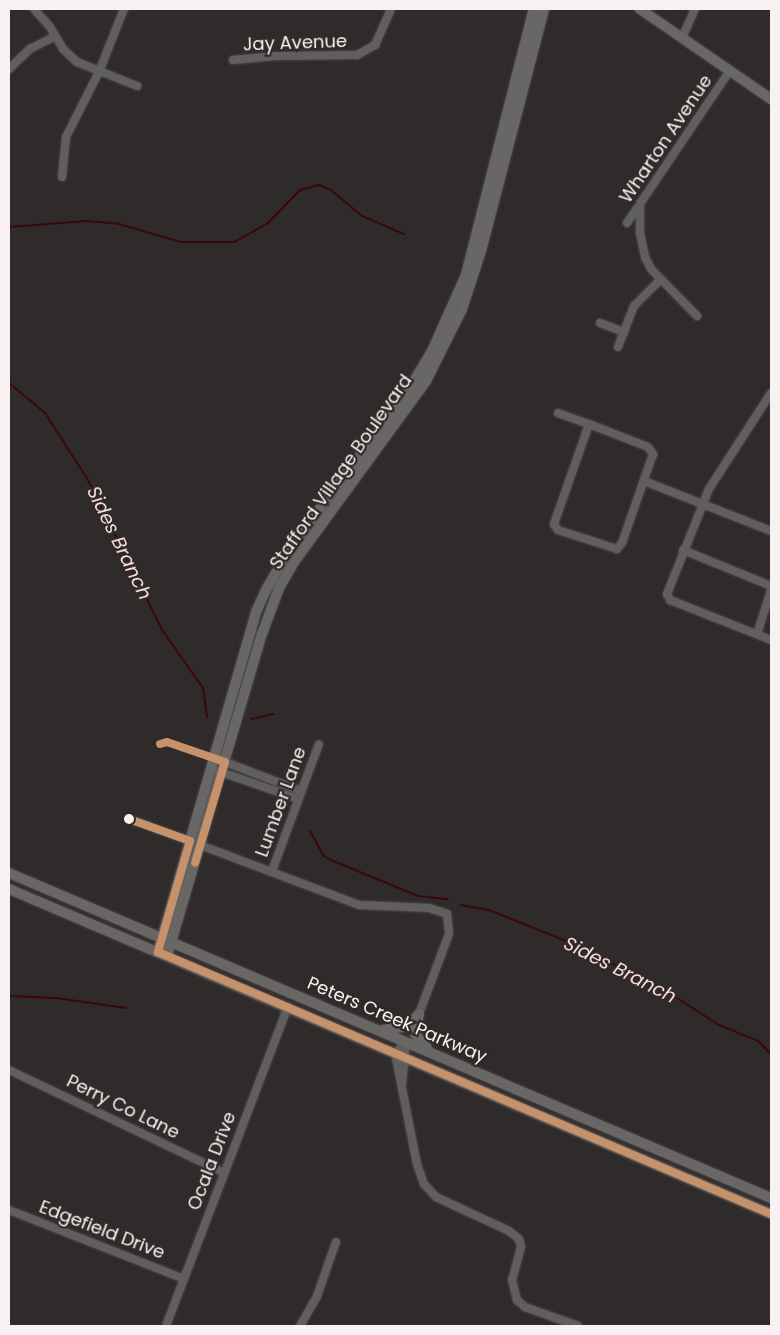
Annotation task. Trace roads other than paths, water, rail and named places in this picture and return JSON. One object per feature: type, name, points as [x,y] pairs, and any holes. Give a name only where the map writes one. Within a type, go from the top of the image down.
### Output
[{"type":"main road","name":"Stafford Village Boulevard","points":[[168,940],[190,841],[258,610],[274,575],[408,391],[450,314],[466,275],[534,9]]},
{"type":"main road","name":"Stafford Village Boulevard","points":[[162,954],[200,845],[262,634],[279,588],[294,562],[421,388],[462,309],[481,251],[544,9]]},
{"type":"main road","points":[[640,9],[730,72],[770,95]]},
{"type":"main road","name":"Peters Creek Parkway","points":[[9,873],[771,1198]]},
{"type":"main road","name":"Peters Creek Parkway","points":[[9,889],[771,1214]]},
{"type":"main road","points":[[288,1007],[299,1002],[335,1017],[354,1020]]},
{"type":"main road","points":[[380,1030],[407,1026],[418,1014]]},
{"type":"main road","points":[[418,1014],[415,1034],[429,1051]]},
{"type":"street","points":[[34,9],[70,57],[99,72],[137,86]]},
{"type":"street","points":[[62,177],[66,137],[99,72],[124,9]]},
{"type":"street","name":"Jay Avenue","points":[[233,60],[275,56],[357,55],[375,45],[391,9]]},
{"type":"street","points":[[682,38],[695,9]]},
{"type":"street","points":[[9,69],[30,49],[55,36]]},
{"type":"street","name":"Wharton Avenue","points":[[627,223],[730,72]]},
{"type":"street","points":[[640,203],[643,253],[661,279],[697,316]]},
{"type":"street","points":[[618,348],[634,306],[661,279]]},
{"type":"street","points":[[600,323],[624,332]]},
{"type":"street","points":[[771,393],[722,467],[703,503],[669,587],[670,600],[771,640]]},
{"type":"street","points":[[558,413],[589,424],[648,447],[653,454],[622,543],[617,549],[555,528],[554,520],[589,424]]},
{"type":"street","points":[[644,481],[771,531]]},
{"type":"street","points":[[683,550],[771,586]]},
{"type":"street","points":[[756,634],[771,590]]},
{"type":"street","name":"Lumber Lane","points":[[272,871],[319,744]]},
{"type":"street","points":[[215,758],[301,791]]},
{"type":"street","points":[[212,769],[298,800]]},
{"type":"street","points":[[260,785],[264,776]]},
{"type":"street","points":[[130,819],[190,841]]},
{"type":"street","points":[[200,845],[359,905],[429,908],[447,914],[449,934],[418,1014]]},
{"type":"street","name":"Ocala Drive","points":[[166,1326],[223,1172],[288,1007]]},
{"type":"street","points":[[406,1042],[395,1053],[417,1164],[427,1188],[447,1203],[514,1235],[521,1247],[512,1280],[517,1300],[578,1326]]},
{"type":"street","points":[[401,1089],[406,1058],[406,1042]]},
{"type":"street","name":"Perry Co Lane","points":[[9,1070],[223,1172]]},
{"type":"street","name":"Edgefield Drive","points":[[9,1210],[184,1279]]},
{"type":"street","points":[[300,1326],[317,1296],[336,1242]]},
{"type":"waterway","points":[[9,227],[87,221],[119,224],[181,242],[234,242],[268,223],[300,190],[319,185],[331,190],[362,216],[404,234]]},
{"type":"waterway","name":"Sides Branch","points":[[9,383],[45,413],[88,480],[162,630],[203,688],[207,718]]},
{"type":"waterway","name":"Sides Branch","points":[[252,719],[273,714]]},
{"type":"waterway","name":"Sides Branch","points":[[310,831],[324,856],[331,860],[418,896],[448,899]]},
{"type":"waterway","name":"Sides Branch","points":[[460,905],[489,910],[564,940],[660,987],[719,1025],[758,1041],[771,1054]]},
{"type":"waterway","points":[[9,996],[56,998],[126,1008]]}]
